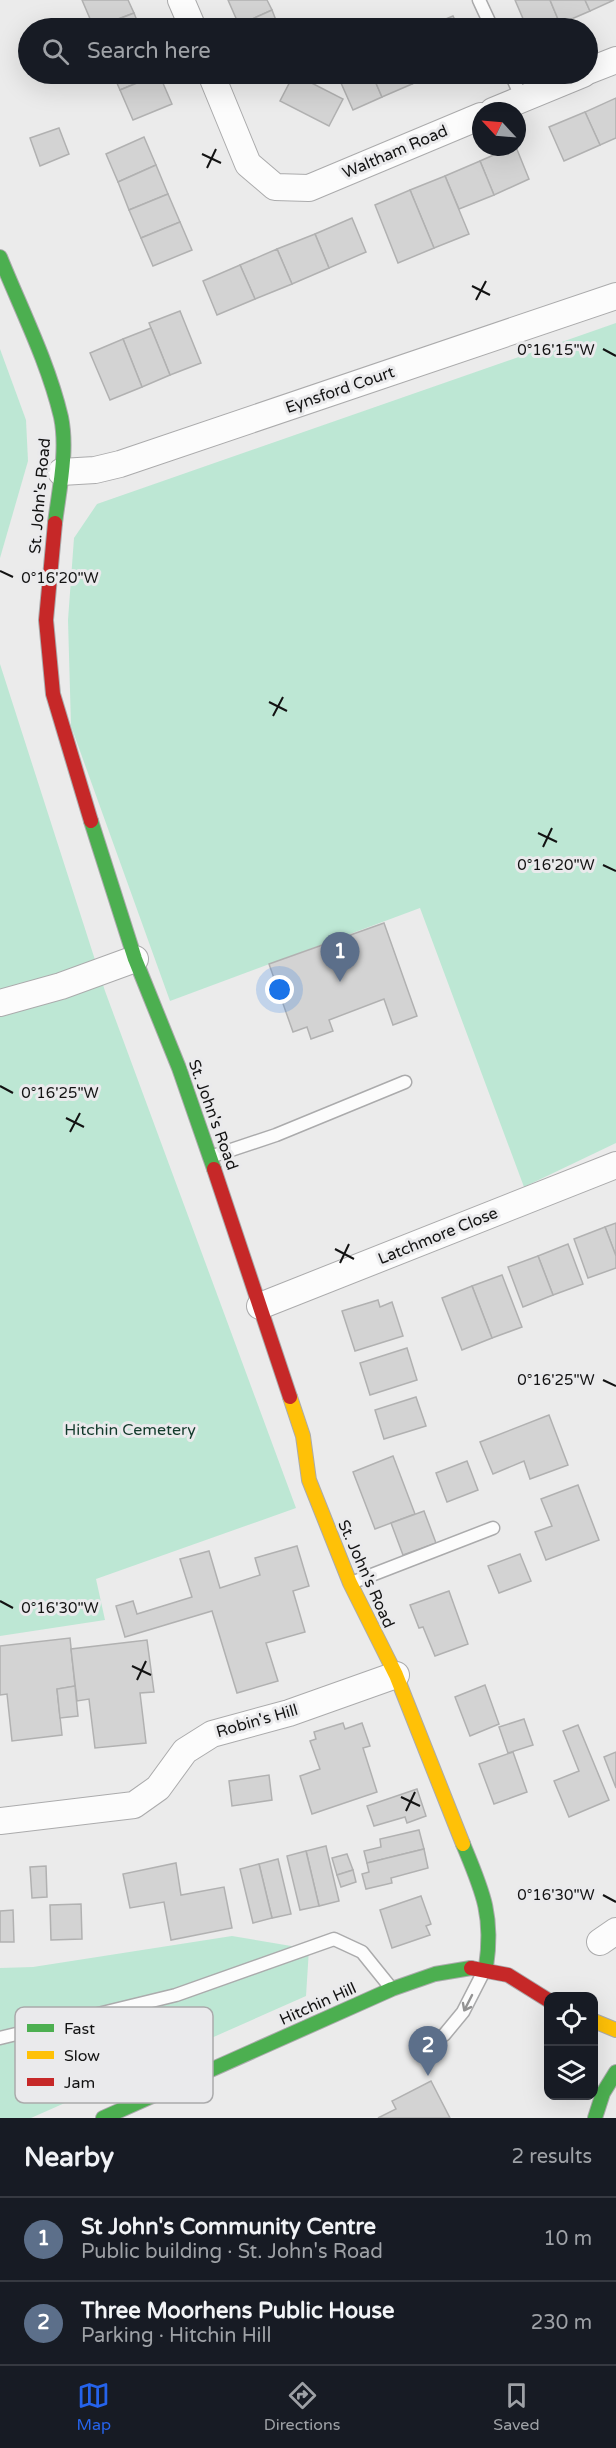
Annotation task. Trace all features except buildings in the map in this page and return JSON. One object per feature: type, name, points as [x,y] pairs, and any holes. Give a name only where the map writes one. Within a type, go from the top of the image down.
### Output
[{"type":"street","points":[[181,0],[188,18]]},
{"type":"street","points":[[598,68],[616,60]]},
{"type":"street","name":"Waltham Road","points":[[215,84],[248,165],[275,187],[309,188],[472,120]]},
{"type":"street","points":[[515,102],[559,84]]},
{"type":"street","name":"St. John's Road","points":[[0,257],[52,387],[63,440],[47,592],[48,657],[53,694],[64,737],[135,959],[179,1068],[303,1436],[309,1480],[350,1583],[396,1676],[486,1900],[490,1940],[486,1967]]},
{"type":"street","name":"Eynsford Court","points":[[61,472],[95,470],[120,464],[616,296]]},
{"type":"street","points":[[0,1002],[61,986],[135,959]]},
{"type":"street","name":"Latchmore Close","points":[[260,1306],[616,1166]]},
{"type":"street","name":"Robin's Hill","points":[[0,1821],[134,1806],[158,1788],[185,1751],[212,1734],[290,1713],[396,1676]]},
{"type":"street","name":"Hitchin Hill","points":[[213,2069],[392,1989],[457,1968],[486,1967],[518,1980],[544,1997]]},
{"type":"street","points":[[598,2023],[616,2030]]},
{"type":"street","points":[[594,2118],[603,2093],[616,2072]]},
{"type":"street","points":[[598,2086],[603,2093]]},
{"type":"street","name":"Hitchin Hill","points":[[103,2118],[137,2103]]},
{"type":"lane","points":[[479,0],[487,18]]},
{"type":"lane","points":[[515,84],[522,99]]},
{"type":"lane","points":[[210,1157],[276,1135],[405,1082]]},
{"type":"lane","points":[[350,1583],[493,1528]]},
{"type":"lane","points":[[127,2007],[176,1995],[334,1939],[362,1952],[392,1989]]},
{"type":"lane","points":[[444,2035],[463,2012],[486,1967]]},
{"type":"lane","points":[[0,2038],[15,2034]]},
{"type":"green space","points":[[616,323],[616,1143],[524,1187],[420,908],[170,1001],[71,726],[68,620],[74,538],[97,504]]},
{"type":"green space","points":[[0,349],[26,420],[28,461],[0,558]]},
{"type":"green space","name":"Hitchin Cemetery","points":[[0,664],[105,991],[296,1508],[96,1579],[105,1620],[0,1636]]},
{"type":"green space","points":[[232,1936],[309,1949],[306,1996],[213,2037],[213,2007],[15,2007],[15,2103],[65,2103],[31,2118],[0,2118],[0,1968],[33,1967]]},
{"type":"traffic: fast","points":[[0,257],[42,356],[61,417],[64,443],[55,523]]},
{"type":"traffic: fast","points":[[91,821],[135,959],[179,1068],[214,1169]]},
{"type":"traffic: fast","points":[[463,1844],[485,1903],[488,1932],[486,1967]]},
{"type":"traffic: fast","points":[[213,2069],[392,1989],[435,1974],[471,1968]]},
{"type":"traffic: fast","points":[[595,2118],[603,2093],[616,2072]]},
{"type":"traffic: fast","points":[[103,2118],[137,2103]]},
{"type":"traffic: slow","points":[[290,1397],[303,1436],[309,1480],[350,1583],[396,1675],[463,1844]]},
{"type":"traffic: slow","points":[[598,2023],[616,2030]]},
{"type":"traffic: jam","points":[[55,523],[46,620],[53,694],[91,821]]},
{"type":"traffic: jam","points":[[214,1169],[290,1397]]},
{"type":"traffic: jam","points":[[471,1968],[508,1975],[544,1998]]},
{"type":"place","name":"St John's Community Centre","points":[[340,982]]},
{"type":"place","name":"Three Moorhens Public House","points":[[428,2076]]}]
